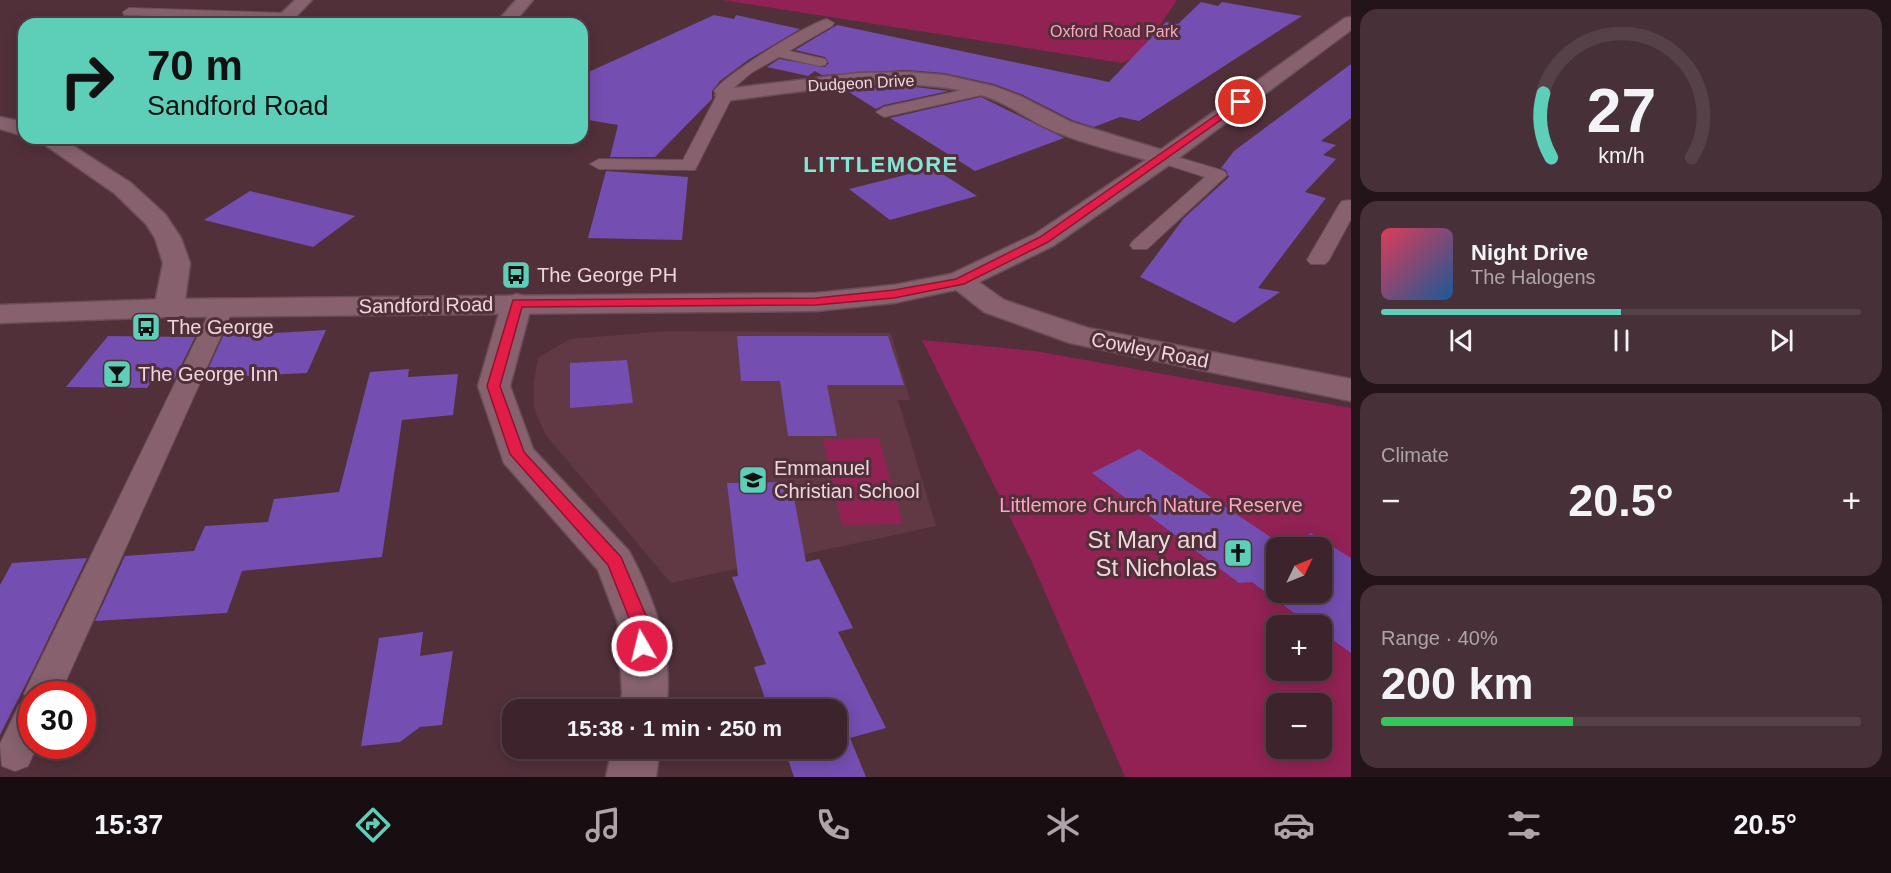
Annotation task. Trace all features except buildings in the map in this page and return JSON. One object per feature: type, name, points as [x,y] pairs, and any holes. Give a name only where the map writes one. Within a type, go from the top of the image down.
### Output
[{"type":"street","points":[[285,18],[304,0]]},
{"type":"street","points":[[509,18],[525,0]]},
{"type":"street","name":"Sandford Road","points":[[0,314],[223,307],[816,302],[894,294],[959,281],[1044,240],[1348,29]]},
{"type":"street","name":"Dudgeon Drive","points":[[725,95],[858,79],[906,78],[944,81],[986,90],[1013,100],[1063,127],[1164,158]]},
{"type":"street","points":[[0,123],[18,128]]},
{"type":"street","points":[[55,144],[140,201],[164,228],[177,260],[169,308]]},
{"type":"street","name":"Cowley Road","points":[[959,281],[994,306],[1081,336],[1351,390]]},
{"type":"street","points":[[517,303],[494,386],[517,454],[615,562],[640,623],[644,699]]},
{"type":"street","points":[[632,777],[634,759]]},
{"type":"lane","points":[[129,12],[244,18]]},
{"type":"lane","points":[[599,164],[689,166],[725,95],[722,91],[724,88],[746,70],[827,23]]},
{"type":"lane","points":[[776,52],[820,62]]},
{"type":"lane","points":[[884,112],[986,90]]},
{"type":"lane","points":[[1140,245],[1218,175],[1164,158]]},
{"type":"lane","points":[[1318,260],[1347,217]]},
{"type":"lane","points":[[48,681],[223,307]]},
{"type":"lane","points":[[15,753],[18,747]]},
{"type":"shaded area","name":"Emmanuel Christian School","points":[[668,331],[891,333],[910,400],[898,400],[936,526],[671,583],[545,434],[534,408],[534,381],[538,358],[570,339]]},
{"type":"green space","name":"Oxford Road Park","points":[[723,0],[1177,0],[1140,55],[1122,63]]},
{"type":"green space","name":"Littlemore Church Nature Reserve","points":[[922,340],[1035,351],[1351,408],[1351,777],[1125,777],[1031,560]]},
{"type":"green space","points":[[879,438],[903,524],[842,525],[823,439]]},
{"type":"place","name":"The George PH","points":[[516,275]]},
{"type":"place","name":"The George","points":[[146,327]]},
{"type":"place","name":"The George Inn","points":[[117,374]]},
{"type":"place","name":"Emmanuel Christian School","points":[[753,480]]},
{"type":"place","name":"St Mary and St Nicholas","points":[[1238,553]]},
{"type":"district","name":"LITTLEMORE","points":[[881,164]]},
{"type":"route","points":[[642,646],[640,623],[615,562],[517,454],[494,386],[517,303],[816,302],[894,294],[959,281],[1044,240],[1241,102]]}]
